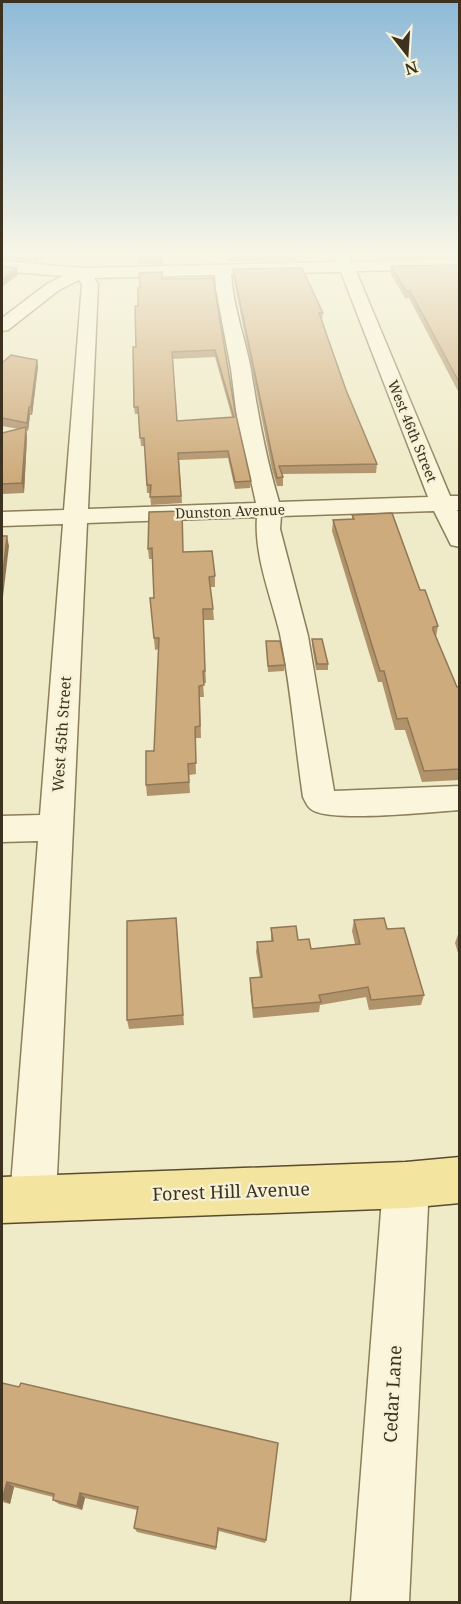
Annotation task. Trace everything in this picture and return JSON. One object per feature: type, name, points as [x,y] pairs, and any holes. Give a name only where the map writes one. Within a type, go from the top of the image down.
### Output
[{"type":"main road","name":"Forest Hill Avenue","points":[[17,1199],[406,1185],[459,1180]]},
{"type":"street","name":"West 45th Street","points":[[17,1199],[55,827],[87,328]]},
{"type":"street","points":[[232,328],[241,369],[247,418],[269,509],[268,529],[294,636],[319,797],[324,802],[337,804],[459,798]]},
{"type":"street","name":"West 46th Street","points":[[374,328],[451,503],[459,540]]},
{"type":"street","name":"Dunston Avenue","points":[[2,519],[451,503]]},
{"type":"street","points":[[2,830],[55,827]]},
{"type":"street","name":"Cedar Lane","points":[[380,1602],[406,1185]]},
{"type":"building","points":[[136,328],[221,328],[235,411],[251,481],[235,482],[228,451],[178,453],[181,496],[150,497],[151,485],[147,485],[144,438],[140,438],[138,407],[134,407],[133,347],[136,347]],"holes":[[[215,350],[234,417],[177,421],[172,352]]]},
{"type":"building","points":[[245,328],[324,328],[346,390],[377,464],[279,466],[283,477],[277,478]]},
{"type":"building","points":[[430,328],[459,328],[459,382]]},
{"type":"building","points":[[11,355],[37,360],[27,423],[2,418],[2,363]]},
{"type":"building","points":[[26,427],[22,483],[2,484],[2,433]]},
{"type":"building","points":[[182,511],[183,552],[212,551],[215,576],[209,577],[213,609],[203,609],[205,671],[203,671],[204,685],[199,686],[200,726],[195,727],[196,763],[188,764],[189,782],[146,785],[146,751],[154,751],[159,638],[154,638],[150,598],[154,598],[152,548],[148,549],[149,512]]},
{"type":"building","points":[[392,513],[420,590],[425,590],[438,626],[433,627],[433,630],[457,687],[459,687],[459,769],[424,771],[407,718],[397,719],[384,671],[380,671],[333,520],[354,519],[352,515]]},
{"type":"building","points":[[2,536],[7,536],[2,581]]},
{"type":"building","points":[[312,639],[322,639],[328,664],[317,664]]},
{"type":"building","points":[[266,641],[280,641],[285,665],[268,666]]},
{"type":"building","points":[[176,918],[183,1015],[127,1020],[127,921]]},
{"type":"building","points":[[384,918],[387,929],[404,928],[424,995],[371,1000],[368,987],[319,995],[321,1002],[253,1008],[250,978],[262,977],[257,942],[273,941],[271,928],[296,926],[298,940],[309,939],[311,949],[360,944],[354,920]]},
{"type":"building","points":[[2,1383],[19,1387],[21,1383],[278,1443],[266,1540],[218,1528],[216,1547],[134,1528],[138,1507],[80,1493],[77,1506],[53,1500],[54,1494],[7,1482],[2,1499]]}]
